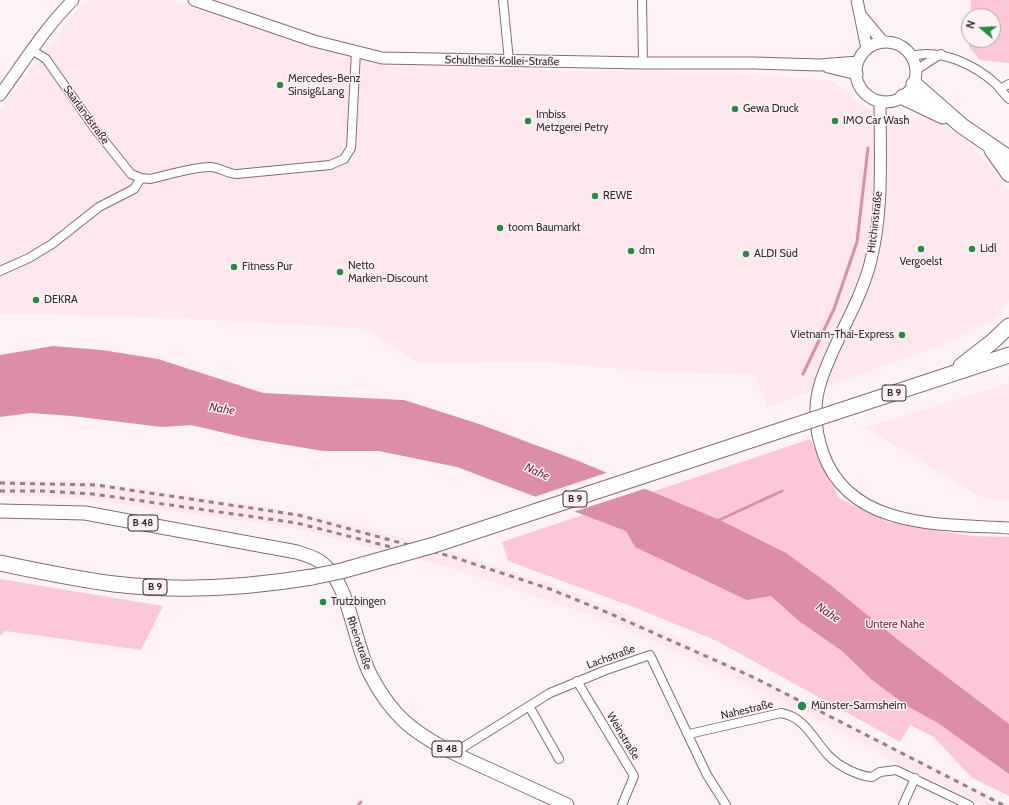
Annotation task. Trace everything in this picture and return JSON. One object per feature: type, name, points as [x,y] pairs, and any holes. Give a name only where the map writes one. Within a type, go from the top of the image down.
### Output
[{"type":"highway","points":[[915,77],[962,126]]},
{"type":"highway","points":[[903,97],[962,126],[1009,157]]},
{"type":"highway","points":[[988,144],[1009,174]]},
{"type":"highway","points":[[952,374],[992,342],[1009,326]]},
{"type":"highway","name":"B 9","points":[[0,563],[114,584],[176,588],[242,587],[312,577],[341,571],[434,545],[1009,355]]},
{"type":"main road","points":[[0,95],[32,50],[63,10],[73,0]]},
{"type":"main road","name":"Schultheiß-Kollei-Straße","points":[[194,0],[314,42],[382,58],[819,65],[858,62]]},
{"type":"main road","points":[[857,0],[862,17],[867,49]]},
{"type":"main road","points":[[862,17],[884,42]]},
{"type":"main road","points":[[884,42],[899,45],[912,56],[915,77],[903,97],[888,102],[871,98],[864,92],[859,84],[856,74],[858,62],[867,49],[884,42]]},
{"type":"main road","name":"Schultheiß-Kollei-Straße","points":[[819,65],[856,74]]},
{"type":"main road","name":"Hitchinstraße","points":[[880,101],[879,207],[875,242],[869,266],[854,306],[821,381],[817,401],[818,434],[829,467],[851,494],[876,510],[904,519],[928,523],[1009,528]]},
{"type":"main road","name":"Rheinstraße","points":[[0,511],[70,512],[140,522],[297,552],[322,562],[332,572],[341,586],[361,653],[380,693],[392,708],[410,726],[435,744],[567,805]]},
{"type":"street","points":[[503,0],[509,61]]},
{"type":"street","points":[[642,0],[643,63]]},
{"type":"street","name":"Saarlandstraße","points":[[32,50],[46,59],[95,129],[131,174],[141,178]]},
{"type":"street","points":[[0,271],[29,258],[52,244],[99,207],[134,189],[141,178],[150,179],[210,167],[222,169],[229,174],[237,174],[330,165],[342,161],[349,153],[351,148],[356,52]]},
{"type":"street","points":[[915,77],[941,54]]},
{"type":"street","points":[[912,56],[941,54],[976,70],[1000,89],[1009,99]]},
{"type":"street","points":[[1000,89],[1009,84]]},
{"type":"street","name":"Lachstraße","points":[[458,755],[462,748],[550,693],[576,681],[650,655],[689,734],[707,775],[726,805]]},
{"type":"street","name":"Weinstraße","points":[[576,681],[634,776],[622,805]]},
{"type":"street","points":[[529,706],[559,759]]},
{"type":"street","name":"Nahestraße","points":[[689,734],[780,713],[788,714],[807,728],[829,756],[846,767],[865,776],[872,777],[880,772],[896,770],[969,805]]},
{"type":"street","points":[[903,805],[915,778]]},
{"type":"shaded area","points":[[92,0],[170,0],[312,47],[388,64],[591,72],[602,70],[738,73],[833,81],[860,104],[896,121],[935,119],[960,136],[982,158],[1009,191],[1009,299],[995,320],[935,348],[768,407],[754,375],[643,371],[545,362],[419,363],[363,328],[175,318],[0,313],[0,110],[78,8]]},
{"type":"shaded area","points":[[1009,383],[1009,501],[982,498],[866,428]]},
{"type":"shaded area","points":[[0,480],[96,482],[298,512],[362,527],[455,553],[551,584],[611,608],[696,647],[1009,805],[982,805],[880,755],[880,751],[728,675],[608,621],[448,567],[295,528],[94,500],[44,496],[0,496]]},
{"type":"green space","points":[[971,0],[1009,0],[1009,63],[980,60],[970,48],[1001,48],[1001,8],[970,8]]},
{"type":"green space","name":"Untere Nahe","points":[[810,439],[839,498],[888,522],[971,536],[1009,537],[1009,796],[972,778],[934,737],[910,725],[900,742],[717,641],[641,610],[508,561],[502,542]]},
{"type":"green space","points":[[0,579],[163,606],[141,650],[6,631],[0,636]]},
{"type":"water","name":"Nahe","points":[[53,346],[102,350],[158,359],[263,393],[404,400],[479,424],[576,460],[720,520],[786,553],[833,587],[898,640],[1009,724],[1009,774],[938,723],[907,706],[872,680],[842,651],[799,621],[771,596],[747,600],[635,547],[626,531],[457,467],[379,451],[323,451],[251,439],[191,425],[162,427],[72,416],[30,413],[0,417],[0,355]]},
{"type":"pier","points":[[609,472],[647,488],[573,512],[534,497]]},
{"type":"waterway","points":[[803,374],[834,309],[857,242],[868,148]]},
{"type":"waterway","points":[[717,521],[782,491]]},
{"type":"waterway","points":[[358,805],[361,802]]},
{"type":"railway","points":[[0,483],[96,485],[298,515],[453,557],[550,589],[611,614],[755,678],[1003,805]]},
{"type":"railway","points":[[0,491],[43,491],[93,494],[297,523],[422,555]]},
{"type":"place","name":"Mercedes-Benz Sinsig&Lang","points":[[280,85]]},
{"type":"place","name":"Gewa Druck","points":[[735,109]]},
{"type":"place","name":"Imbiss Metzgerei Petry","points":[[528,121]]},
{"type":"place","name":"IMO Car Wash","points":[[835,121]]},
{"type":"place","name":"REWE","points":[[595,196]]},
{"type":"place","name":"toom Baumarkt","points":[[500,228]]},
{"type":"place","name":"Vergoelst","points":[[921,249]]},
{"type":"place","name":"Lidl","points":[[972,249]]},
{"type":"place","name":"dm","points":[[631,251]]},
{"type":"place","name":"ALDI Süd","points":[[746,254]]},
{"type":"place","name":"Fitness Pur","points":[[234,267]]},
{"type":"place","name":"Netto Marken-Discount","points":[[340,272]]},
{"type":"place","name":"DEKRA","points":[[36,300]]},
{"type":"place","name":"Vietnam-Thai-Express","points":[[902,335]]},
{"type":"place","name":"Trutzbingen","points":[[323,602]]},
{"type":"place","name":"Münster-Sarmsheim","points":[[802,706]]}]
